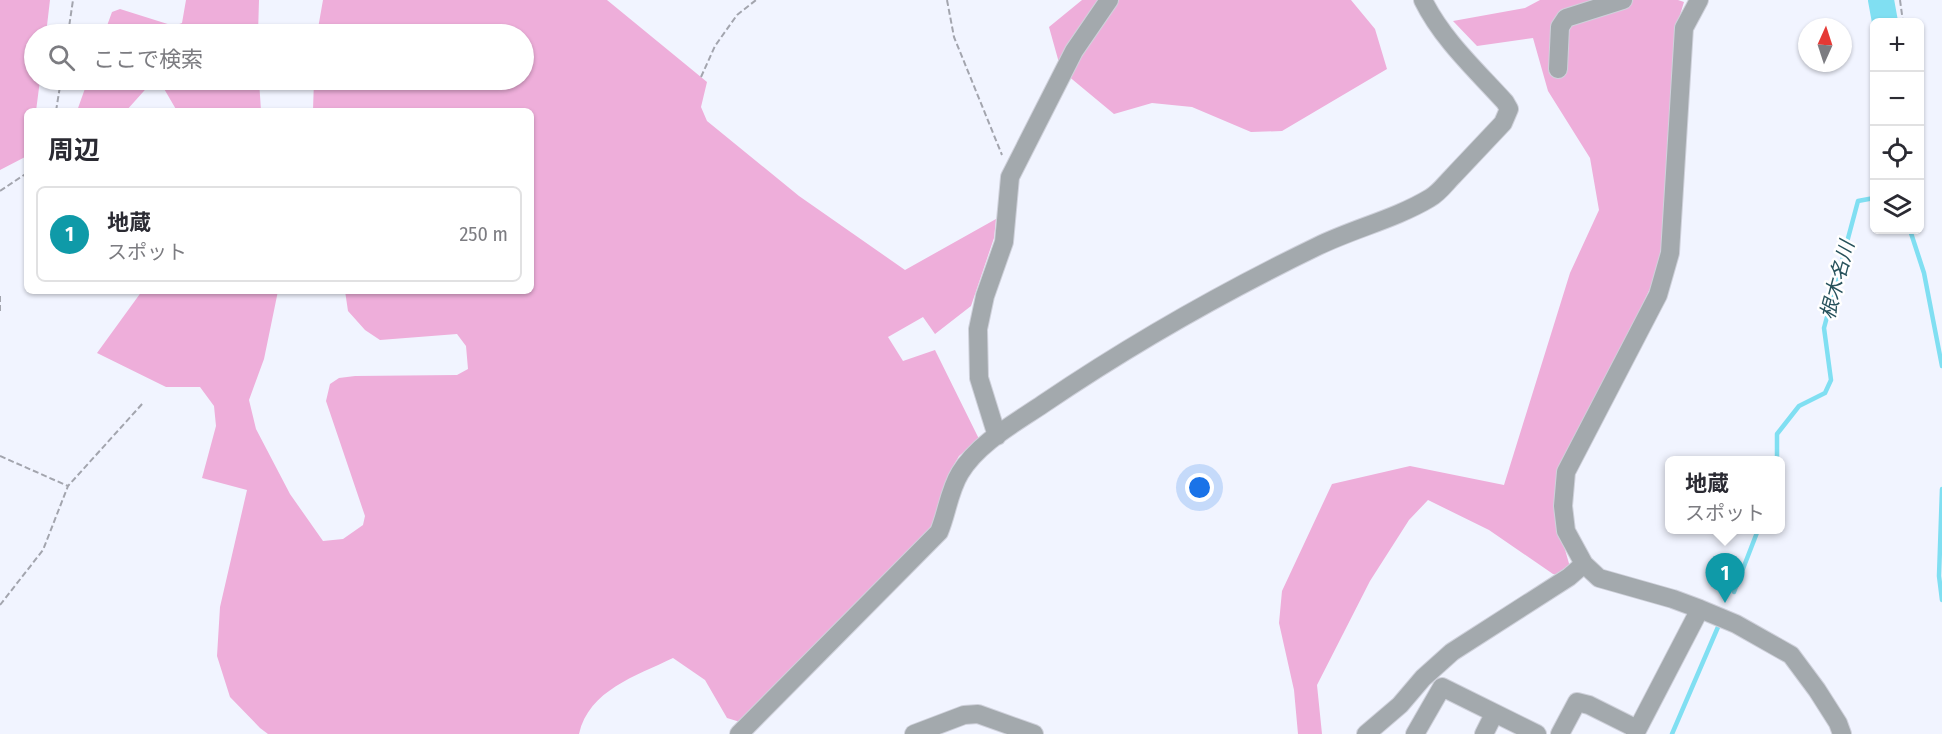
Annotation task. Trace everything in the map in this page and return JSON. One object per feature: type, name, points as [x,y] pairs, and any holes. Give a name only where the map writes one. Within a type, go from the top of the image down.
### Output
[{"type":"street","points":[[997,436],[979,378],[978,329],[985,296],[1004,242],[1010,177],[1074,51],[1109,0]]},
{"type":"street","points":[[739,734],[939,532],[951,490],[960,472],[973,456],[997,436],[1094,370],[1214,300],[1318,246],[1350,232],[1393,218],[1433,196],[1503,123],[1509,109],[1505,102],[1451,43],[1431,17],[1423,0]]},
{"type":"street","points":[[1558,69],[1560,27],[1566,18],[1623,0]]},
{"type":"street","points":[[1696,2],[1684,27],[1670,254],[1658,295],[1566,471],[1563,506],[1566,531],[1584,564],[1599,578],[1700,609],[1736,624],[1791,655],[1838,723],[1842,734]]},
{"type":"street","points":[[1366,734],[1400,705],[1423,678],[1452,652],[1569,577],[1584,564]]},
{"type":"street","points":[[1560,734],[1576,702],[1589,705],[1636,731],[1700,609]]},
{"type":"street","points":[[1414,734],[1442,687],[1537,734]]},
{"type":"street","points":[[914,734],[964,715],[978,714],[1034,734]]},
{"type":"street","points":[[1484,734],[1494,714]]},
{"type":"path","points":[[69,24],[73,0]]},
{"type":"path","points":[[701,76],[715,46],[737,15],[756,0]]},
{"type":"path","points":[[947,0],[954,37],[1010,177]]},
{"type":"path","points":[[1900,0],[1902,18]]},
{"type":"path","points":[[56,108],[59,90]]},
{"type":"path","points":[[0,191],[24,174]]},
{"type":"path","points":[[0,296],[0,314]]},
{"type":"path","points":[[0,605],[43,550],[68,486],[143,403]]},
{"type":"path","points":[[0,456],[68,486]]},
{"type":"shaded area","points":[[0,0],[50,0],[47,24],[24,24],[24,90],[39,90],[36,108],[24,108],[24,158],[0,170]]},
{"type":"shaded area","points":[[186,0],[259,0],[258,24],[179,24],[182,23]]},
{"type":"shaded area","points":[[323,0],[607,0],[707,82],[701,107],[707,121],[799,196],[905,270],[996,219],[994,238],[971,306],[935,334],[923,317],[888,337],[903,361],[935,350],[979,439],[959,456],[948,475],[936,521],[926,538],[740,722],[727,718],[705,680],[673,658],[630,678],[603,695],[584,719],[579,734],[268,734],[230,697],[217,656],[220,607],[247,490],[202,478],[216,426],[214,406],[200,387],[166,387],[97,353],[140,294],[277,294],[264,359],[249,400],[256,429],[290,494],[323,541],[343,539],[363,525],[365,516],[326,401],[330,384],[339,378],[355,376],[457,375],[468,369],[466,346],[457,334],[380,340],[365,330],[348,311],[345,294],[534,294],[534,108],[313,108],[314,90],[534,90],[534,24],[319,24]]},
{"type":"shaded area","points":[[1082,0],[1351,0],[1375,29],[1387,69],[1282,131],[1251,132],[1192,107],[1152,103],[1114,114],[1061,70],[1049,27]]},
{"type":"shaded area","points":[[1540,0],[1678,0],[1684,2],[1677,25],[1667,147],[1665,257],[1608,377],[1559,467],[1556,518],[1570,567],[1563,576],[1553,574],[1489,530],[1428,500],[1409,520],[1370,581],[1317,685],[1322,734],[1298,734],[1294,690],[1279,623],[1282,591],[1332,484],[1410,466],[1504,485],[1570,273],[1599,210],[1590,158],[1548,91],[1533,38],[1477,46],[1453,21],[1525,8]]},
{"type":"shaded area","points":[[120,9],[168,24],[108,24],[112,12]]},
{"type":"shaded area","points":[[84,90],[145,90],[129,108],[78,108]]},
{"type":"shaded area","points":[[165,90],[260,90],[261,108],[175,108]]},
{"type":"waterway","name":"根木名川","points":[[1881,0],[1884,18]]},
{"type":"waterway","name":"根木名川","points":[[1777,456],[1777,434],[1799,406],[1825,393],[1831,380],[1824,328],[1858,201],[1870,199]]},
{"type":"waterway","points":[[1911,234],[1924,273],[1942,366]]},
{"type":"waterway","points":[[1942,489],[1939,576],[1942,600]]},
{"type":"waterway","name":"根木名川","points":[[1734,592],[1756,534]]},
{"type":"waterway","name":"根木名川","points":[[1672,734],[1718,627]]},
{"type":"place","name":"地蔵","points":[[1725,603]]}]
